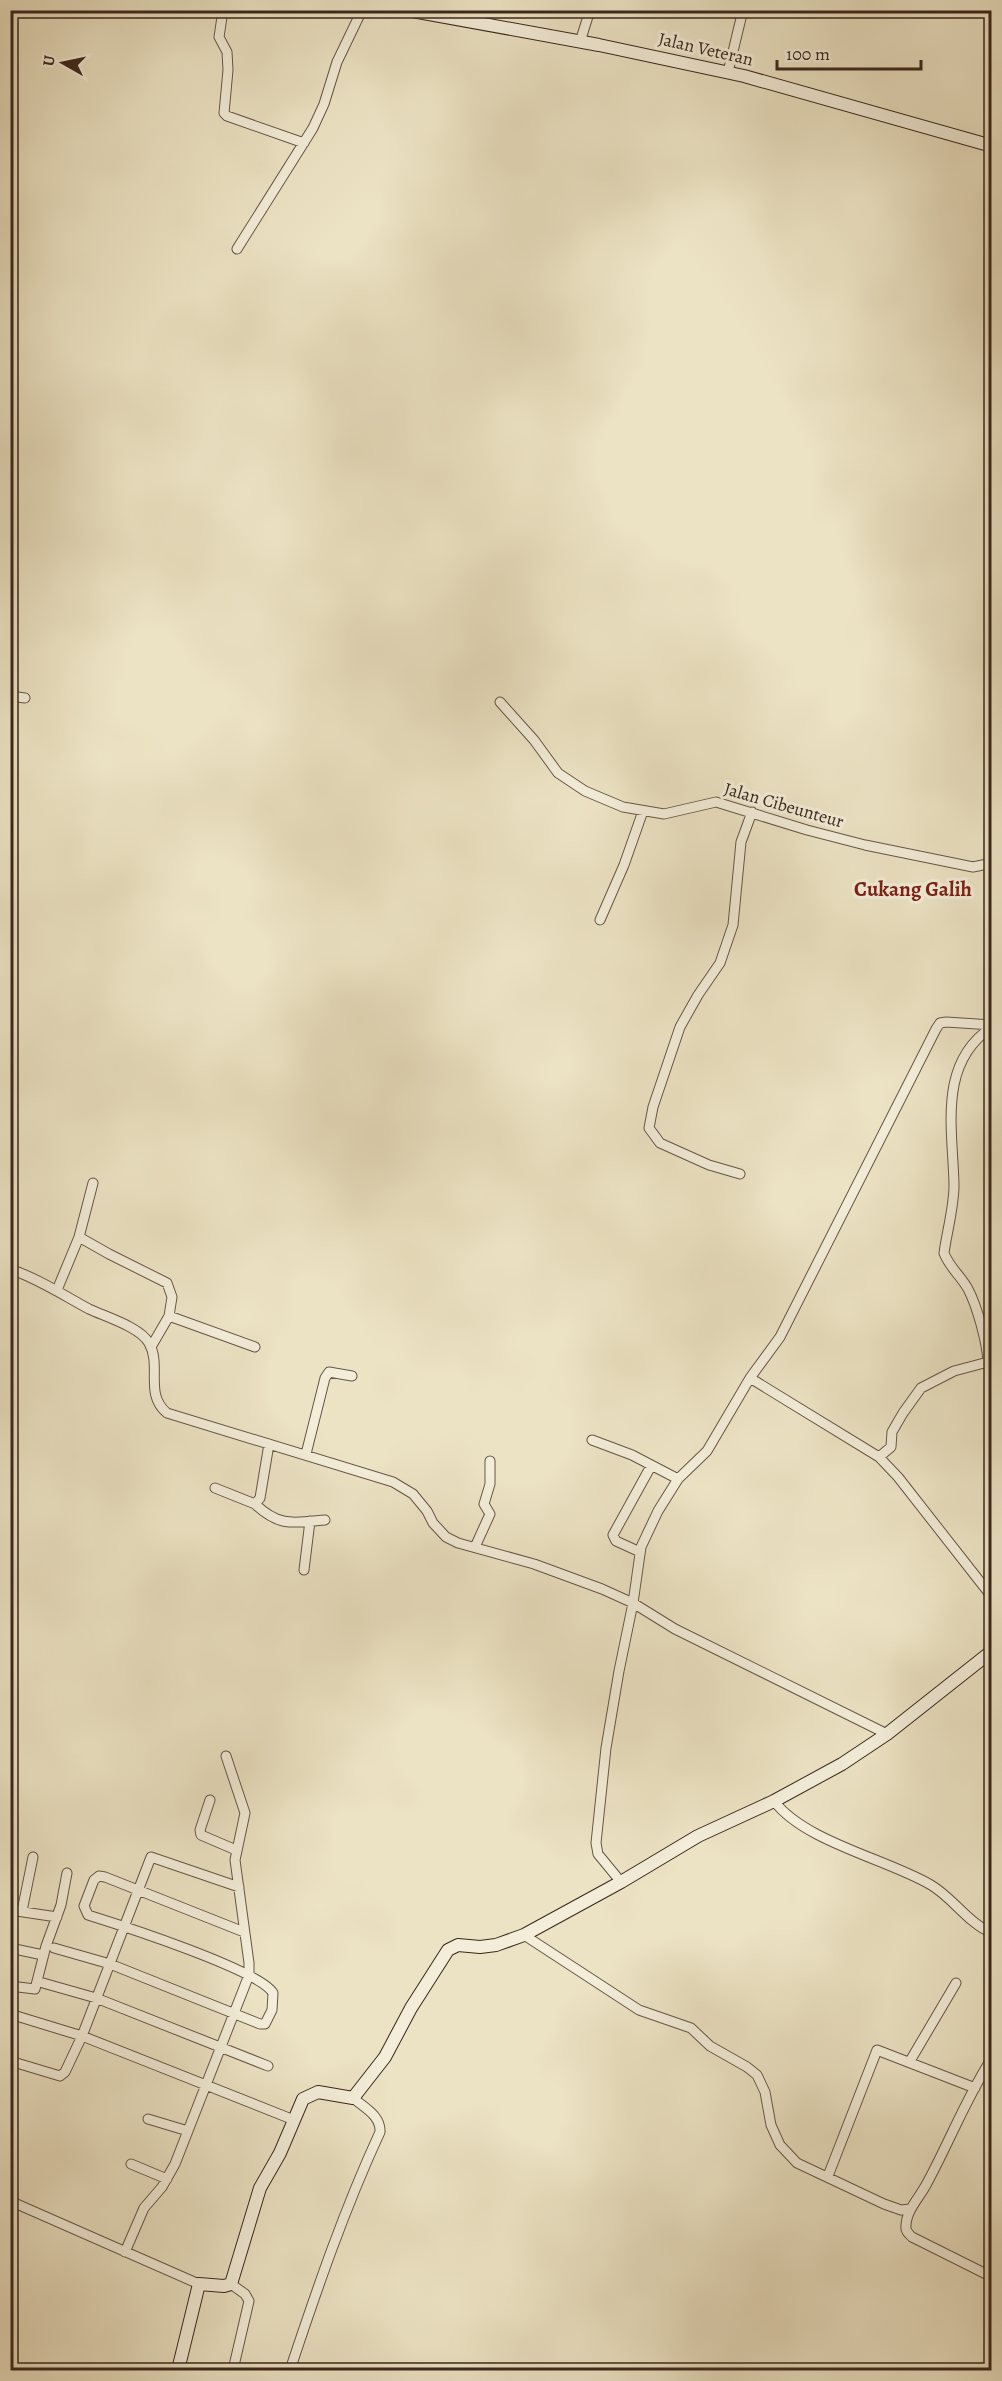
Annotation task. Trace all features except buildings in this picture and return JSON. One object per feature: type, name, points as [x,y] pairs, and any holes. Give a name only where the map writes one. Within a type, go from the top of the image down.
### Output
[{"type":"street","points":[[223,10],[219,37],[228,57],[224,113],[226,117],[304,143]]},
{"type":"street","points":[[237,249],[304,143],[324,104],[337,62],[362,10]]},
{"type":"street","name":"Jalan Veteran","points":[[406,10],[458,15],[728,72],[992,146]]},
{"type":"street","points":[[580,42],[590,10]]},
{"type":"street","points":[[728,72],[743,10]]},
{"type":"street","points":[[10,696],[25,698]]},
{"type":"street","name":"Jalan Cibeunteur","points":[[500,702],[534,740],[558,772],[571,783],[612,803],[664,814],[711,802],[865,845],[973,867],[992,863]]},
{"type":"street","points":[[600,920],[624,865],[643,811]]},
{"type":"street","points":[[740,1174],[709,1165],[660,1143],[649,1128],[653,1107],[680,1028],[698,995],[720,963],[733,925],[741,842],[752,812]]},
{"type":"street","points":[[621,1882],[598,1854],[596,1843],[606,1748],[633,1604],[640,1552],[658,1511],[678,1479],[707,1451],[750,1378],[780,1337],[940,1023],[992,1026]]},
{"type":"street","points":[[992,1026],[969,1046],[958,1066],[950,1120],[954,1188],[944,1253],[947,1263],[962,1279],[973,1300],[985,1341],[992,1378]]},
{"type":"street","points":[[57,1290],[79,1237],[93,1183]]},
{"type":"street","points":[[79,1237],[167,1283],[172,1297],[169,1316],[151,1347]]},
{"type":"street","points":[[10,1269],[57,1290],[145,1338],[151,1347],[156,1399],[160,1408],[167,1413],[393,1482],[405,1488],[421,1503],[440,1532],[458,1543],[534,1564],[602,1588],[675,1629],[887,1734]]},
{"type":"street","points":[[169,1316],[255,1347]]},
{"type":"street","points":[[879,1457],[891,1447],[892,1432],[921,1388],[954,1371],[988,1362]]},
{"type":"street","points":[[306,1454],[325,1377],[329,1372],[352,1376]]},
{"type":"street","points":[[750,1378],[879,1457],[992,1597]]},
{"type":"street","points":[[992,1425],[992,1441]]},
{"type":"street","points":[[592,1440],[632,1455],[678,1479]]},
{"type":"street","points":[[255,1504],[260,1498],[269,1444]]},
{"type":"street","points":[[475,1547],[490,1514],[484,1504],[490,1484],[490,1461]]},
{"type":"street","points":[[640,1552],[616,1541],[614,1535],[651,1466]]},
{"type":"street","points":[[215,1488],[255,1504],[271,1518],[291,1522],[325,1520]]},
{"type":"street","points":[[304,1570],[310,1521]]},
{"type":"street","points":[[353,2098],[385,2058],[411,2008],[447,1950],[458,1945],[480,1947],[496,1945],[524,1935],[621,1882],[698,1836],[774,1801],[842,1764],[887,1734],[992,1651]]},
{"type":"street","points":[[125,2253],[144,2208],[167,2179],[207,2085],[249,1975],[235,1860],[245,1813],[226,1756]]},
{"type":"street","points":[[210,1800],[200,1830],[201,1835],[236,1850]]},
{"type":"street","points":[[774,1801],[786,1815],[812,1831],[932,1885],[979,1926],[992,1934]]},
{"type":"street","points":[[22,1911],[33,1857]]},
{"type":"street","points":[[10,2061],[60,2076],[68,2067],[151,1857],[239,1887]]},
{"type":"street","points":[[10,1986],[35,1989],[43,1955],[57,1917],[67,1873]]},
{"type":"street","points":[[54,1948],[110,1964],[233,2014],[265,2024],[272,2010],[273,1993],[266,1986],[249,1975],[88,1914],[84,1906],[94,1880],[99,1876],[244,1932]]},
{"type":"street","points":[[10,1910],[57,1917]]},
{"type":"street","points":[[524,1935],[639,2010],[691,2028],[710,2046],[747,2067],[761,2081],[771,2126],[780,2145],[797,2163],[884,2204],[901,2210],[910,2209]]},
{"type":"street","points":[[10,1948],[43,1955]]},
{"type":"street","points":[[43,1983],[96,1998],[268,2066]]},
{"type":"street","points":[[910,2061],[956,1983]]},
{"type":"street","points":[[10,2014],[82,2036],[294,2120]]},
{"type":"street","points":[[828,2176],[875,2051],[879,2049],[975,2088]]},
{"type":"street","points":[[992,2058],[925,2187],[910,2209],[906,2226],[908,2234],[992,2277]]},
{"type":"street","points":[[231,2284],[260,2188],[280,2153],[303,2098],[325,2092],[353,2098],[377,2118],[380,2132],[346,2209],[290,2370]]},
{"type":"street","points":[[148,2119],[188,2131]]},
{"type":"street","points":[[131,2164],[167,2179]]},
{"type":"street","points":[[10,2201],[199,2284],[224,2286],[231,2284]]},
{"type":"street","points":[[178,2370],[199,2284]]},
{"type":"street","points":[[231,2284],[245,2294],[249,2301],[233,2370]]},
{"type":"district","name":"Cukang Galih","points":[[913,889]]}]
